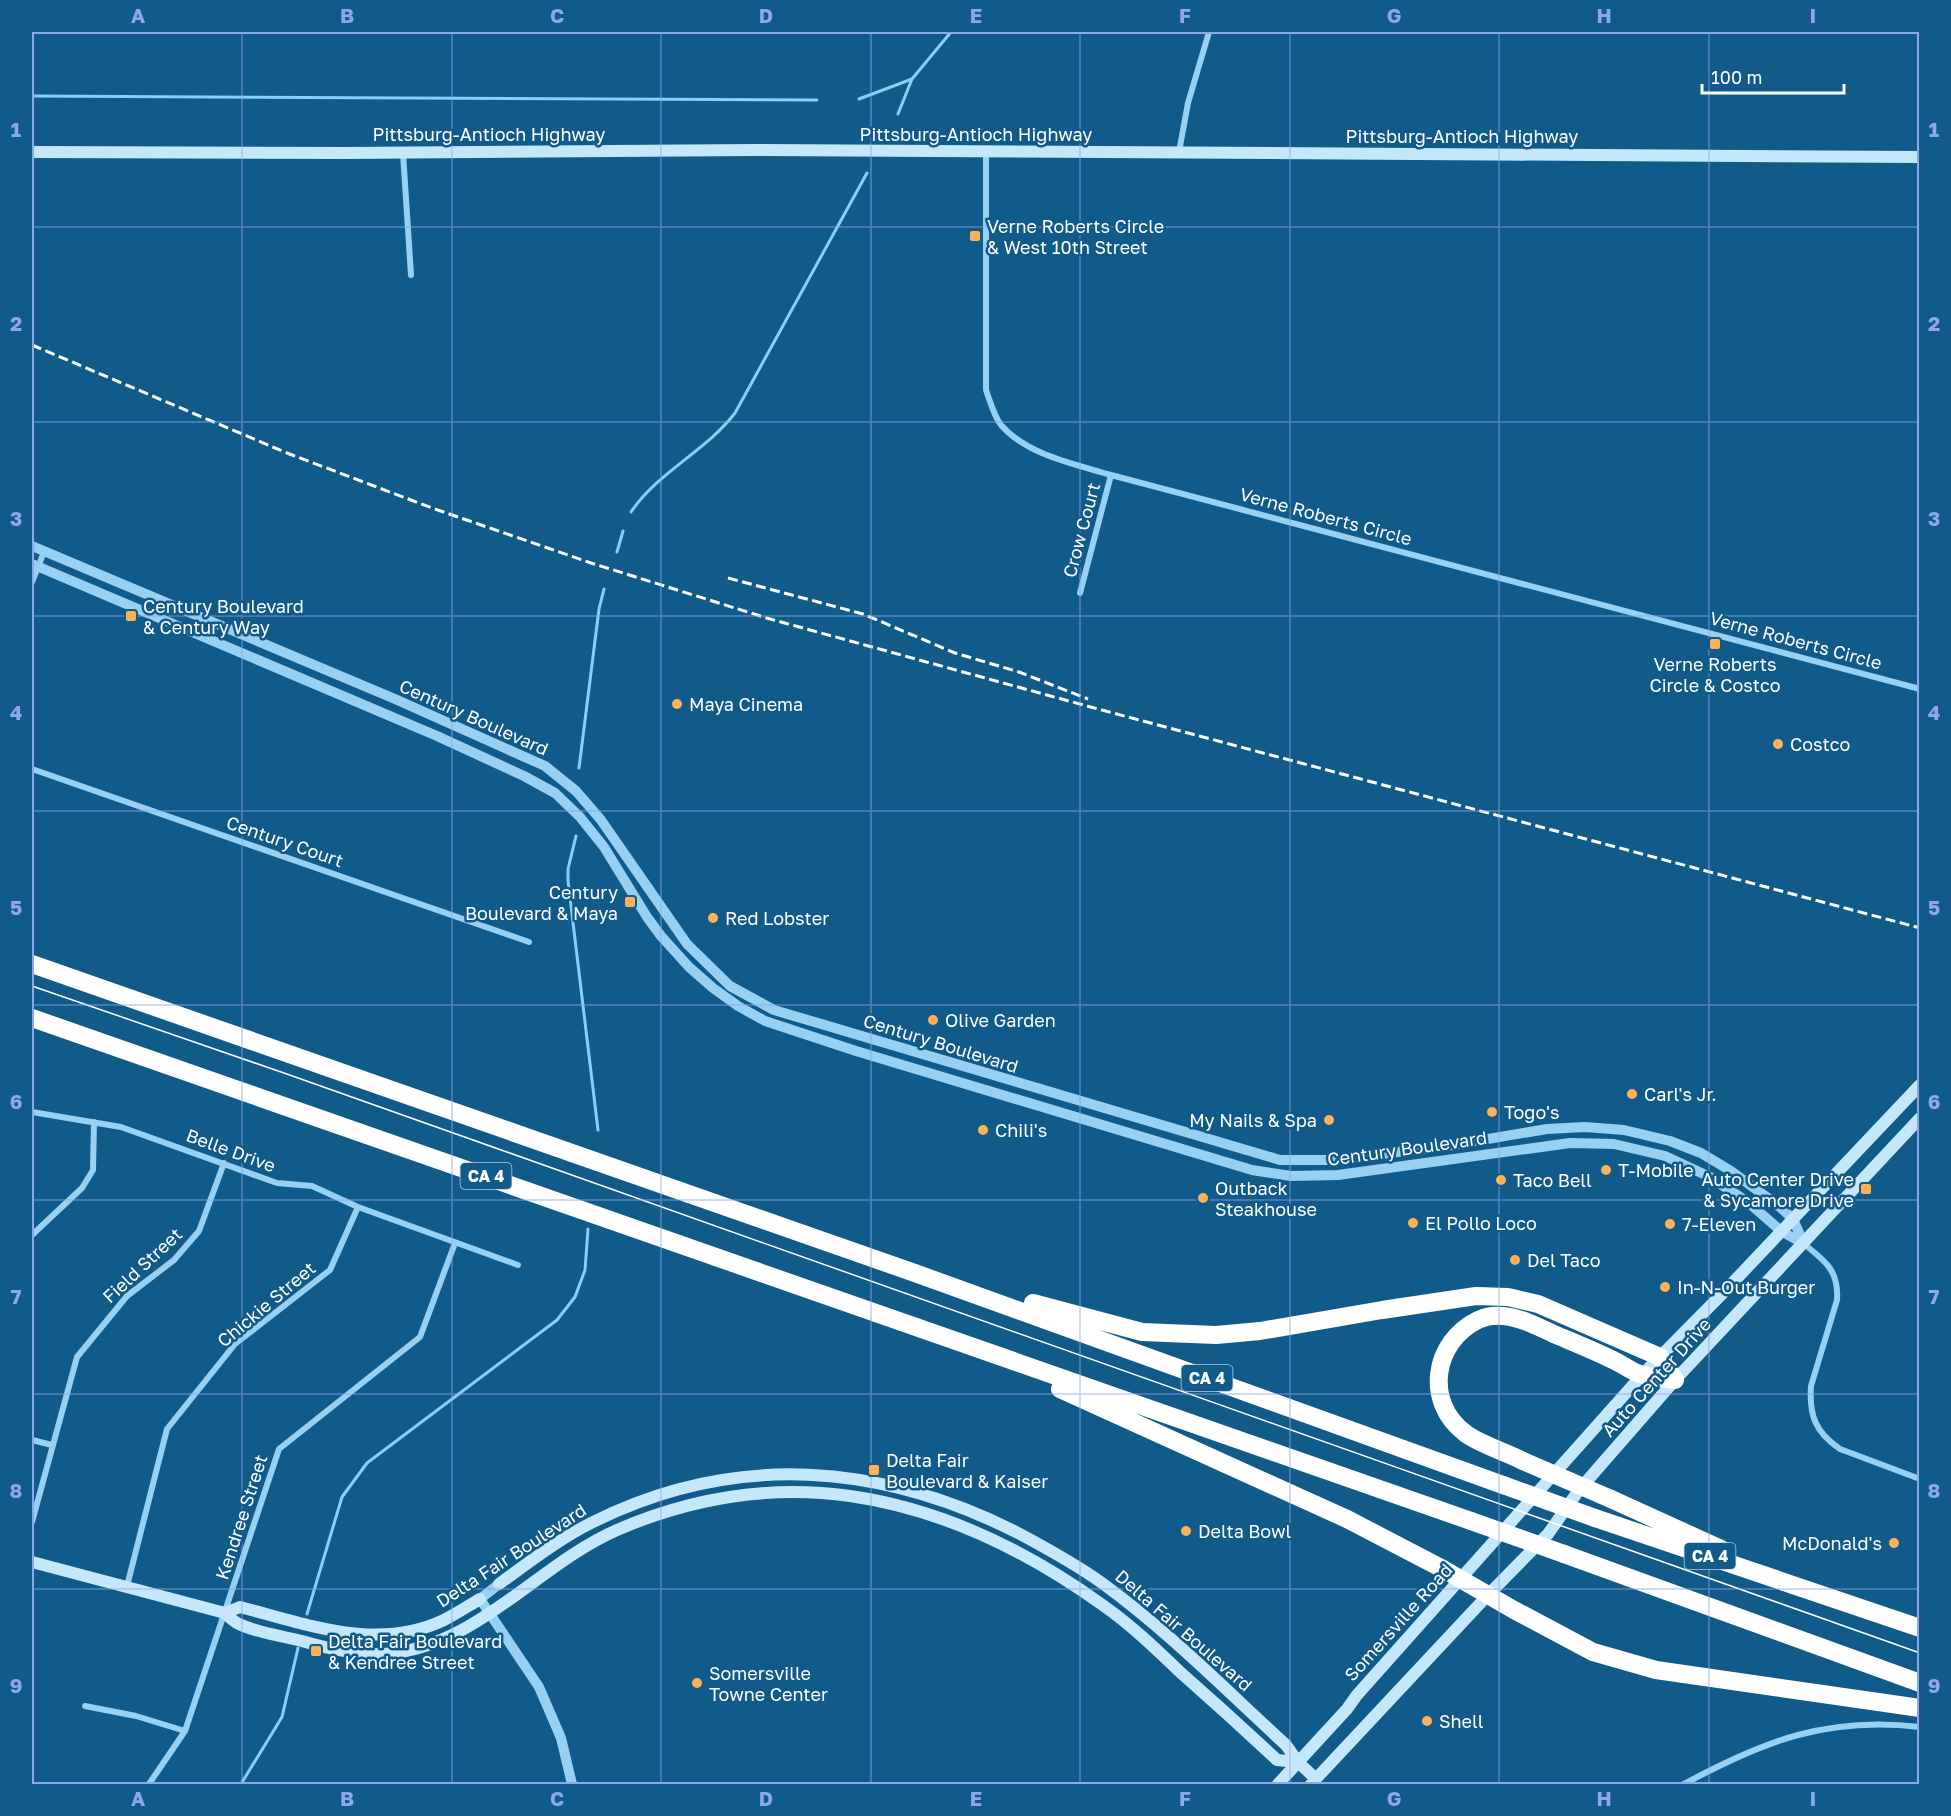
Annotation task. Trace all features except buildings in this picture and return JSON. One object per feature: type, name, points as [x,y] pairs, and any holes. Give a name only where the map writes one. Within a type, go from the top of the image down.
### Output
[{"type":"highway","name":"CA 4","points":[[32,964],[912,1272],[1595,1518],[1920,1628]]},
{"type":"highway","name":"CA 4","points":[[32,1018],[1471,1521],[1920,1683]]},
{"type":"highway","points":[[912,1272],[994,1291],[1054,1310],[1142,1332],[1206,1335],[1260,1331],[1476,1296],[1508,1297],[1538,1304],[1660,1357],[1675,1380]]},
{"type":"highway","points":[[1675,1380],[1642,1375],[1523,1320],[1506,1316],[1479,1319],[1461,1330],[1448,1344],[1441,1358],[1439,1377],[1440,1399],[1449,1417],[1466,1434],[1824,1594]]},
{"type":"highway","points":[[940,1336],[1347,1519],[1460,1578],[1593,1652],[1656,1670],[1920,1708]]},
{"type":"main road","name":"Pittsburg-Antioch Highway","points":[[32,152],[986,151],[1920,157]]},
{"type":"main road","name":"Auto Center Drive","points":[[1545,1484],[1642,1375],[1919,1087]]},
{"type":"main road","name":"Auto Center Drive","points":[[1488,1595],[1548,1534],[1579,1491],[1675,1380],[1920,1118]]},
{"type":"main road","name":"Delta Fair Boulevard","points":[[499,1584],[547,1549],[583,1527],[655,1496],[693,1485],[734,1478],[783,1474],[864,1479],[912,1491],[959,1507],[1007,1528],[1094,1577],[1175,1643],[1286,1745],[1316,1783]]},
{"type":"main road","name":"Somersville Road","points":[[1278,1785],[1545,1484]]},
{"type":"main road","name":"Delta Fair Boulevard","points":[[32,1562],[225,1613],[236,1624],[318,1646],[348,1652],[381,1654],[403,1651],[439,1641],[462,1630],[577,1551],[642,1520],[689,1505],[764,1493],[806,1492],[849,1496],[890,1503],[928,1514],[1023,1555],[1095,1600],[1125,1622],[1277,1760],[1298,1762]]},
{"type":"main road","points":[[1316,1783],[1488,1595]]},
{"type":"main road","name":"Delta Fair Boulevard","points":[[225,1613],[240,1607],[339,1632],[378,1636],[406,1633],[432,1625],[480,1599]]},
{"type":"main road","points":[[1163,1656],[1175,1643]]},
{"type":"street","points":[[1179,153],[1188,103],[1209,32]]},
{"type":"street","name":"Verne Roberts Circle","points":[[986,151],[986,390],[1000,423],[1022,444],[1061,460],[1111,475],[1920,689]]},
{"type":"street","points":[[403,152],[411,275]]},
{"type":"street","name":"Crow Court","points":[[1080,593],[1111,475]]},
{"type":"street","name":"Century Boulevard","points":[[32,546],[384,694],[545,766],[576,791],[601,820],[687,944],[730,986],[774,1010],[1280,1160],[1335,1160],[1452,1145],[1547,1129],[1585,1127],[1624,1130],[1670,1141],[1701,1153],[1756,1189],[1793,1219],[1804,1244]]},
{"type":"street","points":[[32,582],[35,565],[44,552]]},
{"type":"street","name":"Century Boulevard","points":[[35,565],[437,736],[524,776],[555,793],[580,817],[604,847],[647,917],[689,967],[738,1006],[765,1021],[856,1052],[1252,1170],[1291,1176],[1338,1176],[1570,1143],[1614,1144],[1665,1156],[1710,1177],[1749,1203],[1781,1231],[1804,1244]]},
{"type":"street","name":"Century Court","points":[[32,769],[529,942]]},
{"type":"street","name":"Belle Drive","points":[[32,1112],[121,1127],[277,1183],[312,1186],[358,1207],[518,1265]]},
{"type":"street","points":[[32,1235],[82,1188],[93,1170],[94,1122]]},
{"type":"street","name":"Field Street","points":[[32,1522],[77,1357],[127,1296],[174,1260],[199,1232],[224,1163]]},
{"type":"street","name":"Chickie Street","points":[[127,1586],[167,1429],[235,1344],[330,1270],[358,1207]]},
{"type":"street","name":"Kendree Street","points":[[149,1785],[185,1731],[279,1449],[420,1337],[455,1243]]},
{"type":"street","points":[[1804,1244],[1828,1264],[1835,1274],[1838,1288],[1837,1300],[1811,1386],[1810,1401],[1817,1428],[1828,1441],[1840,1449],[1920,1479]]},
{"type":"street","points":[[32,1440],[52,1445]]},
{"type":"street","name":"Delta Fair Boulevard","points":[[480,1599],[499,1584]]},
{"type":"street","points":[[480,1599],[545,1698],[561,1738],[572,1785]]},
{"type":"street","points":[[85,1706],[136,1716],[185,1731]]},
{"type":"street","points":[[1684,1785],[1755,1748],[1819,1729],[1856,1724],[1920,1727]]},
{"type":"waterway","points":[[898,114],[912,79],[951,32]]},
{"type":"waterway","points":[[859,99],[912,79]]},
{"type":"waterway","points":[[32,96],[817,100]]},
{"type":"waterway","points":[[631,512],[655,485],[710,439],[735,413],[867,173]]},
{"type":"waterway","points":[[617,552],[623,531]]},
{"type":"waterway","points":[[579,768],[599,609],[604,589]]},
{"type":"waterway","points":[[576,836],[568,869],[568,881],[598,1130]]},
{"type":"waterway","points":[[307,1614],[342,1497],[367,1463],[557,1320],[575,1297],[585,1270],[588,1229]]},
{"type":"waterway","points":[[241,1784],[282,1717],[298,1648]]},
{"type":"tram line","points":[[32,986],[284,1073],[1920,1653]]},
{"type":"railway","points":[[32,345],[287,453],[432,508],[591,563],[770,619],[1098,709],[1920,928]]},
{"type":"railway","points":[[728,578],[863,614],[955,653],[1019,672],[1088,699]]},
{"type":"place","name":"Verne Roberts Circle & West 10th Street","points":[[975,236]]},
{"type":"place","name":"Century Boulevard & Century Way","points":[[131,616]]},
{"type":"place","name":"Verne Roberts Circle & Costco","points":[[1715,644]]},
{"type":"place","name":"Maya Cinema","points":[[677,704]]},
{"type":"place","name":"Costco","points":[[1778,744]]},
{"type":"place","name":"Century Boulevard & Maya","points":[[630,902]]},
{"type":"place","name":"Red Lobster","points":[[713,918]]},
{"type":"place","name":"Olive Garden","points":[[933,1020]]},
{"type":"place","name":"Carl's Jr.","points":[[1632,1094]]},
{"type":"place","name":"Togo's","points":[[1492,1112]]},
{"type":"place","name":"My Nails & Spa","points":[[1329,1120]]},
{"type":"place","name":"Chili's","points":[[983,1130]]},
{"type":"place","name":"T-Mobile","points":[[1606,1170]]},
{"type":"place","name":"Taco Bell","points":[[1501,1180]]},
{"type":"place","name":"Auto Center Drive & Sycamore Drive","points":[[1866,1189]]},
{"type":"place","name":"Outback Steakhouse","points":[[1203,1198]]},
{"type":"place","name":"El Pollo Loco","points":[[1413,1223]]},
{"type":"place","name":"7-Eleven","points":[[1670,1224]]},
{"type":"place","name":"Del Taco","points":[[1515,1260]]},
{"type":"place","name":"In-N-Out Burger","points":[[1665,1287]]},
{"type":"place","name":"Delta Fair Boulevard & Kaiser","points":[[874,1470]]},
{"type":"place","name":"Delta Bowl","points":[[1186,1531]]},
{"type":"place","name":"McDonald's","points":[[1894,1543]]},
{"type":"place","name":"Delta Fair Boulevard & Kendree Street","points":[[316,1651]]},
{"type":"place","name":"Somersville Towne Center","points":[[697,1683]]},
{"type":"place","name":"Shell","points":[[1427,1721]]}]
